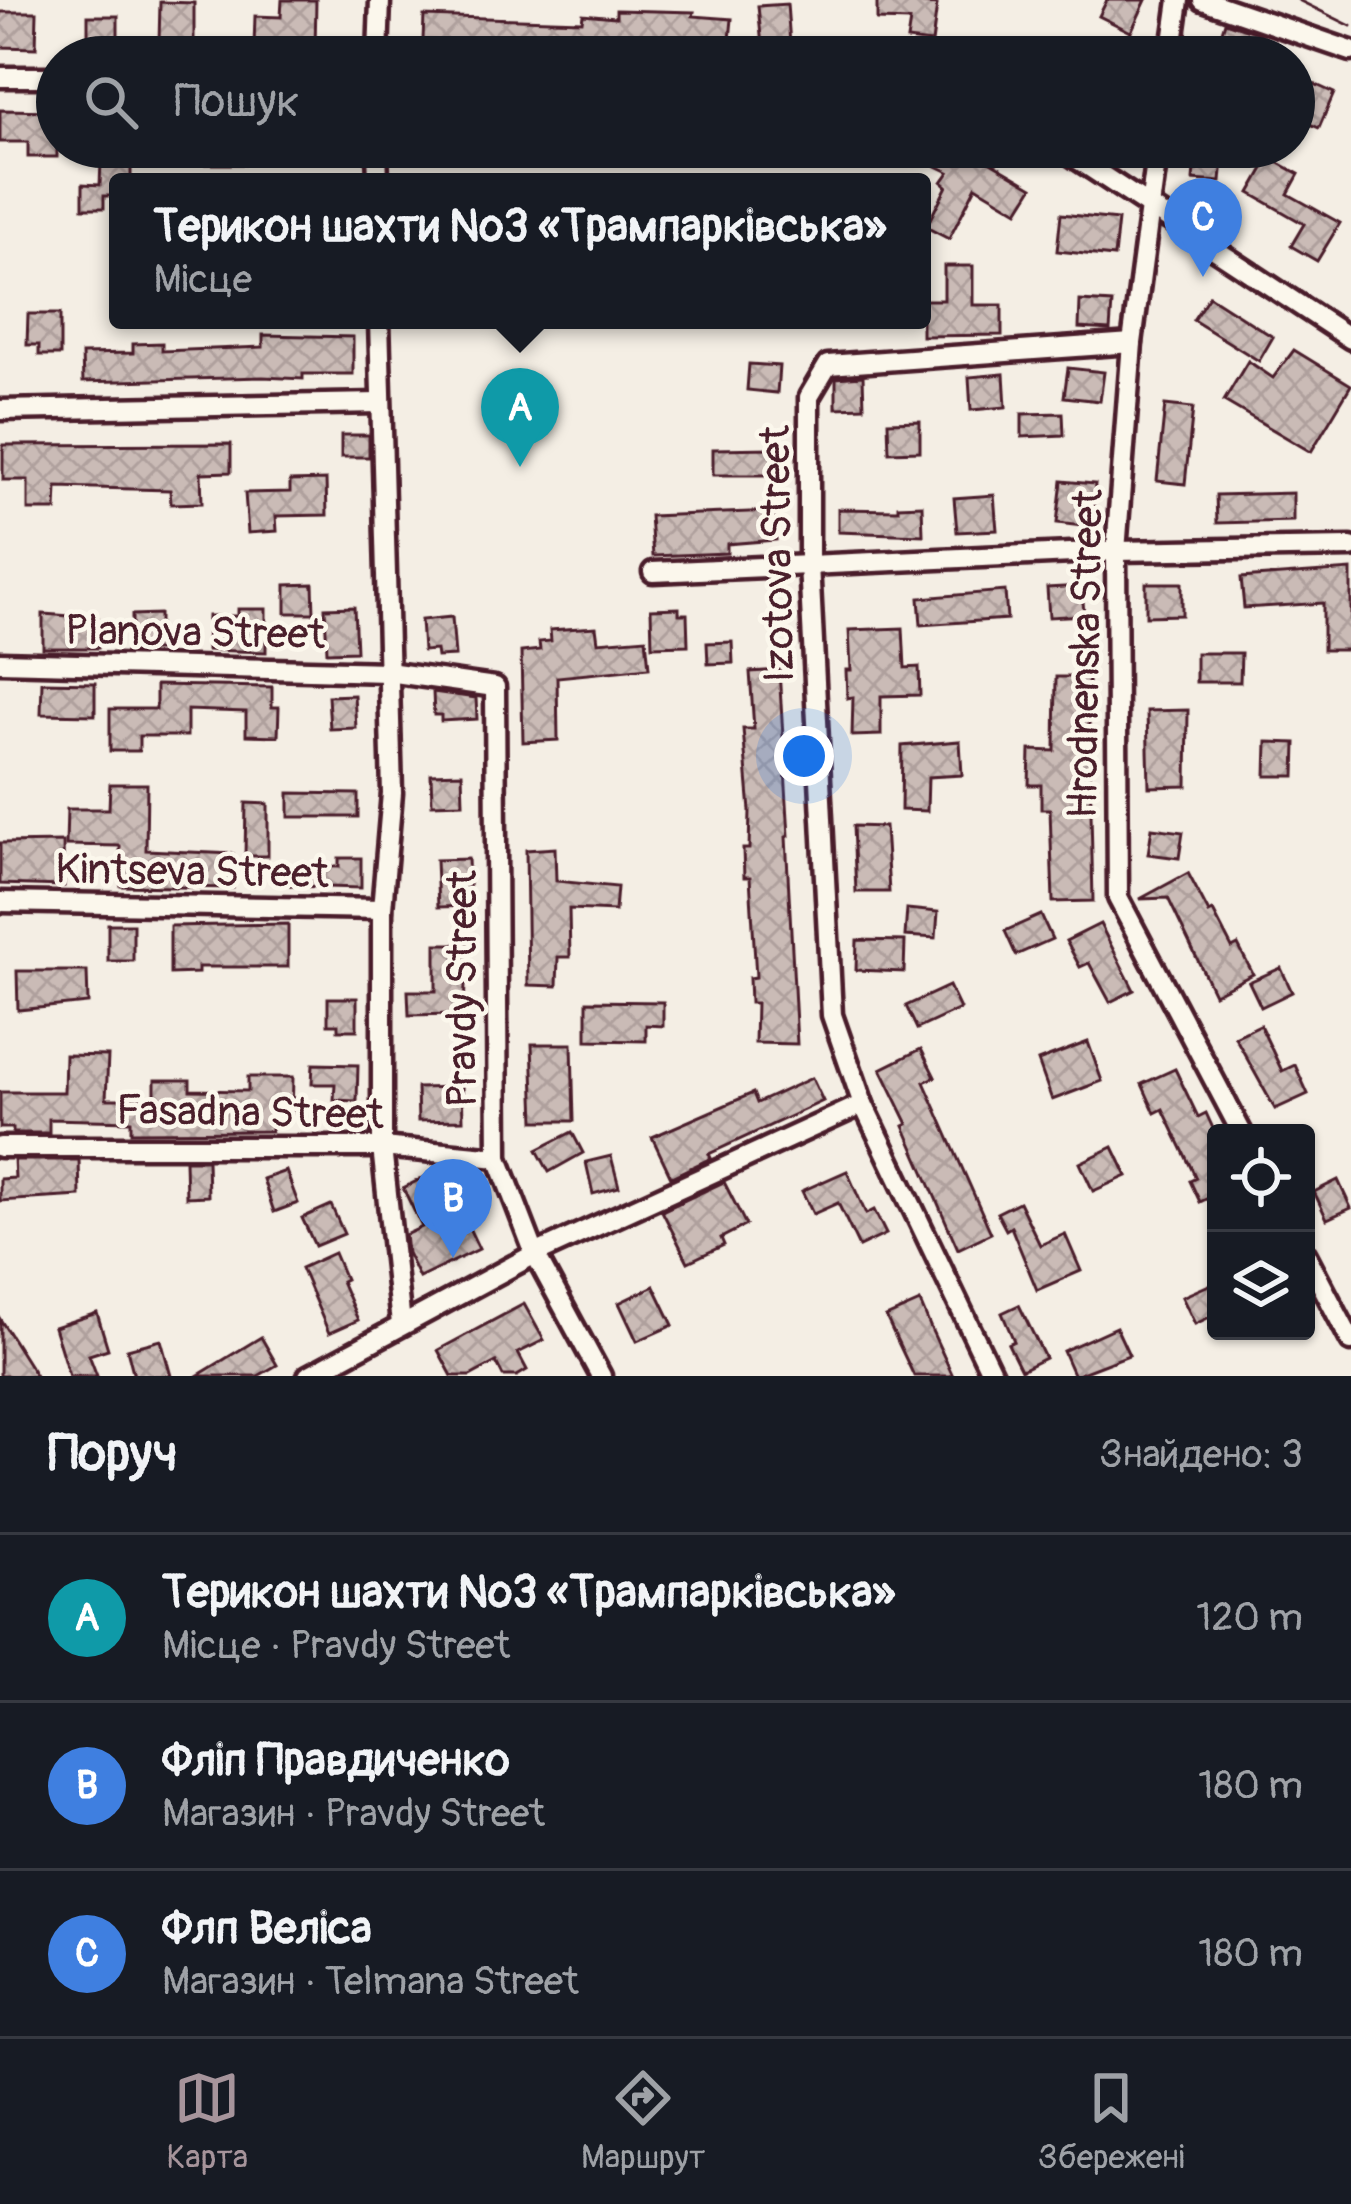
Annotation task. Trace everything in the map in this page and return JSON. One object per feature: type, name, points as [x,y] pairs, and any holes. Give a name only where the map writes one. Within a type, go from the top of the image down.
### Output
[{"type":"street","points":[[379,36],[380,0]]},
{"type":"street","points":[[1174,36],[1179,0]]},
{"type":"street","points":[[1203,0],[1307,36]]},
{"type":"street","points":[[1315,39],[1351,51]]},
{"type":"street","points":[[0,77],[36,77]]},
{"type":"street","points":[[1093,168],[1351,339]]},
{"type":"street","name":"Hrodnenska Street","points":[[1155,168],[1132,344],[1116,551],[1118,898],[1237,1124]]},
{"type":"street","name":"Pravdy Street","points":[[379,329],[392,793],[382,909],[382,1147],[401,1324]]},
{"type":"street","name":"Izotova Street","points":[[993,1376],[863,1104],[832,1015],[808,564],[809,397],[828,365],[1132,344]]},
{"type":"street","points":[[0,410],[380,404]]},
{"type":"street","points":[[653,572],[1116,551],[1351,547]]},
{"type":"street","name":"Planova Street","points":[[0,662],[388,672]]},
{"type":"street","name":"Pravdy Street","points":[[388,672],[496,687],[498,1158],[535,1254],[601,1376]]},
{"type":"street","name":"Kintseva Street","points":[[0,902],[382,909]]},
{"type":"street","points":[[308,1376],[535,1254],[863,1104]]},
{"type":"street","name":"Fasadna Street","points":[[0,1147],[382,1147],[498,1158]]},
{"type":"street","points":[[1315,1273],[1351,1341]]},
{"type":"building","points":[[282,0],[316,0],[315,36],[254,36],[255,16],[281,17]]},
{"type":"building","points":[[877,0],[937,5],[933,36],[908,36],[910,21],[877,20]]},
{"type":"building","points":[[1107,0],[1146,0],[1131,32],[1099,16]]},
{"type":"building","points":[[160,2],[194,3],[194,36],[159,36]]},
{"type":"building","points":[[787,4],[789,36],[761,36],[758,6]]},
{"type":"building","points":[[616,10],[694,12],[693,16],[732,19],[730,36],[423,36],[424,16],[582,21],[583,14],[616,17]]},
{"type":"building","points":[[0,12],[37,12],[36,48],[0,47]]},
{"type":"building","points":[[88,16],[118,16],[118,36],[88,36]]},
{"type":"building","points":[[1225,22],[1261,34],[1260,36],[1221,36]]},
{"type":"building","points":[[1315,84],[1334,93],[1319,128],[1315,126]]},
{"type":"building","points":[[0,110],[36,111],[36,157],[28,157],[28,142],[0,142]]},
{"type":"building","points":[[101,168],[131,168],[131,173],[109,173],[104,208],[83,208],[83,184],[100,185]]},
{"type":"building","points":[[941,168],[1001,168],[1033,187],[1018,211],[976,186],[949,239],[931,230],[931,217],[949,172]]},
{"type":"building","points":[[1194,168],[1222,168],[1221,182],[1193,180]]},
{"type":"building","points":[[1264,168],[1288,168],[1299,174],[1288,194],[1340,223],[1317,261],[1291,246],[1304,224],[1250,193]]},
{"type":"building","points":[[1061,214],[1118,220],[1114,257],[1057,251]]},
{"type":"building","points":[[944,266],[973,266],[973,305],[1002,305],[1002,335],[922,336],[922,329],[931,329],[931,300],[944,300]]},
{"type":"building","points":[[1209,296],[1273,337],[1259,361],[1193,320]]},
{"type":"building","points":[[1080,301],[1112,303],[1110,330],[1079,328]]},
{"type":"building","points":[[28,314],[60,314],[60,355],[39,355],[39,345],[27,345]]},
{"type":"building","points":[[263,335],[353,337],[353,374],[83,382],[82,354],[133,353],[133,344],[162,343],[162,351],[263,347]]},
{"type":"building","points":[[1294,350],[1351,385],[1311,452],[1224,401],[1248,361],[1273,378]]},
{"type":"building","points":[[749,364],[779,366],[777,393],[747,390]]},
{"type":"building","points":[[1068,368],[1104,372],[1100,401],[1064,397]]},
{"type":"building","points":[[1004,374],[1006,407],[971,410],[969,377]]},
{"type":"building","points":[[863,376],[864,407],[836,408],[836,378]]},
{"type":"building","points":[[1165,405],[1193,408],[1185,484],[1157,481]]},
{"type":"building","points":[[1063,413],[1064,435],[1022,437],[1022,414]]},
{"type":"building","points":[[920,421],[920,451],[889,452],[888,422]]},
{"type":"building","points":[[341,435],[369,435],[369,457],[341,457]]},
{"type":"building","points":[[231,444],[231,472],[201,473],[202,503],[171,504],[170,490],[57,487],[56,510],[28,510],[28,480],[3,480],[3,445]]},
{"type":"building","points":[[773,448],[774,475],[713,475],[713,449]]},
{"type":"building","points":[[326,480],[327,515],[276,516],[277,531],[248,533],[245,493],[290,492],[290,481]]},
{"type":"building","points":[[1062,481],[1095,484],[1091,527],[1057,523]]},
{"type":"building","points":[[1293,493],[1293,521],[1217,523],[1216,495]]},
{"type":"building","points":[[994,495],[997,530],[957,532],[954,498]]},
{"type":"building","points":[[922,505],[923,535],[838,532],[838,509],[898,510],[898,506]]},
{"type":"building","points":[[774,511],[776,540],[727,544],[727,553],[653,556],[650,516]]},
{"type":"building","points":[[1351,570],[1351,650],[1323,650],[1323,603],[1244,608],[1241,578]]},
{"type":"building","points":[[1146,583],[1182,583],[1182,615],[1146,616]]},
{"type":"building","points":[[313,584],[314,613],[286,613],[286,585]]},
{"type":"building","points":[[1082,586],[1084,615],[1049,617],[1047,588]]},
{"type":"building","points":[[1005,591],[1007,619],[921,625],[919,598]]},
{"type":"building","points":[[354,607],[356,651],[327,652],[325,608]]},
{"type":"building","points":[[679,608],[679,614],[687,614],[688,645],[652,646],[651,609]]},
{"type":"building","points":[[238,609],[266,609],[266,652],[207,650],[208,616],[238,616]]},
{"type":"building","points":[[43,614],[98,618],[98,648],[43,648]]},
{"type":"building","points":[[159,614],[159,650],[132,650],[132,615]]},
{"type":"building","points":[[452,617],[455,656],[437,657],[436,650],[423,651],[421,620]]},
{"type":"building","points":[[596,627],[598,642],[646,638],[649,668],[557,677],[558,740],[523,742],[521,652],[540,650],[539,642],[551,641],[550,630]]},
{"type":"building","points":[[903,628],[905,668],[919,667],[920,695],[881,696],[881,735],[852,736],[853,697],[847,698],[846,670],[851,670],[849,630]]},
{"type":"building","points":[[732,642],[733,663],[708,664],[707,643]]},
{"type":"building","points":[[1196,653],[1241,653],[1240,682],[1196,682]]},
{"type":"building","points":[[779,670],[797,1044],[755,1043],[756,1003],[750,1003],[749,978],[756,977],[750,877],[744,877],[750,811],[743,729],[754,729],[750,672]]},
{"type":"building","points":[[1056,677],[1088,677],[1093,901],[1053,902],[1050,809],[1041,809],[1041,785],[1029,785],[1030,750],[1055,751]]},
{"type":"building","points":[[42,682],[95,683],[95,715],[41,714]]},
{"type":"building","points":[[156,685],[272,687],[272,707],[279,707],[278,736],[246,735],[246,712],[187,710],[187,736],[139,736],[139,751],[110,751],[110,709],[156,709]]},
{"type":"building","points":[[433,692],[476,698],[477,719],[441,721],[441,715],[434,715]]},
{"type":"building","points":[[354,695],[356,728],[330,729],[328,696]]},
{"type":"building","points":[[1188,710],[1187,786],[1149,787],[1147,711]]},
{"type":"building","points":[[960,741],[962,775],[928,777],[927,811],[901,810],[902,746]]},
{"type":"building","points":[[1267,742],[1296,743],[1295,776],[1266,776]]},
{"type":"building","points":[[462,773],[463,803],[432,804],[431,774]]},
{"type":"building","points":[[110,784],[147,784],[146,850],[233,854],[233,888],[121,886],[120,846],[66,845],[67,809],[109,809]]},
{"type":"building","points":[[289,793],[358,794],[358,817],[289,817]]},
{"type":"building","points":[[246,803],[268,804],[268,856],[245,856]]},
{"type":"building","points":[[853,826],[885,827],[889,892],[856,892]]},
{"type":"building","points":[[1152,828],[1183,832],[1179,858],[1148,854]]},
{"type":"building","points":[[63,842],[64,886],[0,884],[0,843]]},
{"type":"building","points":[[555,848],[556,881],[617,887],[615,911],[569,909],[570,957],[558,957],[557,986],[528,985],[526,850]]},
{"type":"building","points":[[339,858],[361,858],[361,888],[291,886],[291,866],[339,867]]},
{"type":"building","points":[[468,859],[470,906],[438,907],[436,860]]},
{"type":"building","points":[[1188,873],[1209,913],[1213,911],[1232,948],[1238,945],[1253,974],[1214,994],[1168,898],[1140,899]]},
{"type":"building","points":[[907,909],[938,912],[936,938],[905,936]]},
{"type":"building","points":[[1041,915],[1052,939],[1016,955],[1005,931]]},
{"type":"building","points":[[108,924],[133,924],[133,961],[108,961]]},
{"type":"building","points":[[288,924],[288,967],[198,967],[198,973],[170,974],[170,926]]},
{"type":"building","points":[[1100,924],[1134,990],[1110,1002],[1089,963],[1080,967],[1066,941]]},
{"type":"building","points":[[857,940],[905,941],[904,972],[856,970]]},
{"type":"building","points":[[436,944],[467,944],[464,1006],[456,1006],[456,1014],[409,1015],[408,991],[436,991]]},
{"type":"building","points":[[1281,968],[1292,992],[1261,1007],[1249,982]]},
{"type":"building","points":[[17,971],[87,971],[88,1003],[18,1010]]},
{"type":"building","points":[[949,986],[960,1009],[917,1029],[906,1006]]},
{"type":"building","points":[[328,998],[357,998],[357,1030],[338,1030],[338,1024],[328,1024]]},
{"type":"building","points":[[587,1001],[663,1002],[663,1026],[646,1025],[646,1041],[587,1040]]},
{"type":"building","points":[[1260,1025],[1282,1071],[1295,1065],[1308,1094],[1275,1109],[1235,1037]]},
{"type":"building","points":[[1088,1042],[1102,1081],[1052,1100],[1038,1061]]},
{"type":"building","points":[[532,1044],[572,1044],[574,1121],[535,1121]]},
{"type":"building","points":[[921,1049],[935,1077],[924,1082],[991,1233],[958,1249],[881,1069]]},
{"type":"building","points":[[65,1055],[108,1056],[106,1099],[155,1099],[155,1080],[190,1080],[190,1090],[248,1091],[248,1077],[293,1077],[292,1114],[271,1114],[271,1131],[131,1132],[131,1121],[49,1119],[49,1133],[13,1133],[13,1128],[0,1128],[0,1092],[64,1092]]},
{"type":"building","points":[[313,1064],[358,1065],[357,1101],[334,1100],[335,1084],[312,1084]]},
{"type":"building","points":[[1175,1069],[1198,1117],[1206,1113],[1211,1124],[1207,1124],[1207,1198],[1200,1202],[1190,1181],[1196,1178],[1163,1109],[1155,1113],[1142,1084]]},
{"type":"building","points":[[812,1078],[823,1101],[671,1177],[652,1137],[753,1093],[757,1103]]},
{"type":"building","points":[[462,1087],[463,1120],[418,1121],[417,1088]]},
{"type":"building","points":[[572,1132],[583,1153],[549,1172],[537,1150]]},
{"type":"building","points":[[1113,1147],[1127,1176],[1093,1191],[1080,1163]]},
{"type":"building","points":[[611,1156],[619,1187],[593,1194],[586,1162]]},
{"type":"building","points":[[14,1160],[79,1160],[80,1196],[0,1201],[0,1179],[15,1178]]},
{"type":"building","points":[[185,1160],[207,1160],[208,1196],[186,1197]]},
{"type":"building","points":[[441,1169],[479,1249],[419,1278],[407,1253],[405,1235],[422,1227],[403,1188]]},
{"type":"building","points":[[286,1171],[298,1203],[274,1212],[263,1179]]},
{"type":"building","points":[[847,1171],[866,1214],[874,1210],[886,1234],[859,1247],[838,1203],[813,1214],[802,1191]]},
{"type":"building","points":[[1338,1180],[1351,1208],[1327,1219],[1315,1192]]},
{"type":"building","points":[[724,1182],[746,1225],[721,1238],[724,1245],[688,1262],[662,1211]]},
{"type":"building","points":[[1019,1202],[1040,1245],[1065,1234],[1081,1271],[1037,1290],[1011,1227],[1006,1230],[997,1213]]},
{"type":"building","points":[[331,1205],[344,1234],[315,1246],[302,1218]]},
{"type":"building","points":[[334,1253],[358,1320],[329,1333],[301,1268]]},
{"type":"building","points":[[654,1286],[673,1325],[637,1341],[619,1303]]},
{"type":"building","points":[[1207,1286],[1207,1318],[1195,1324],[1182,1297]]},
{"type":"building","points":[[920,1302],[953,1376],[914,1376],[886,1317]]},
{"type":"building","points":[[524,1304],[544,1340],[518,1353],[527,1370],[503,1376],[496,1362],[470,1376],[452,1376],[438,1350]]},
{"type":"building","points":[[1019,1305],[1045,1358],[1021,1370],[1008,1344],[1014,1341],[1002,1313]]},
{"type":"building","points":[[97,1313],[108,1349],[89,1355],[97,1376],[69,1376],[54,1327]]},
{"type":"building","points":[[0,1319],[36,1376],[0,1376]]},
{"type":"building","points":[[1116,1327],[1129,1355],[1074,1376],[1063,1351]]},
{"type":"building","points":[[261,1337],[277,1365],[258,1376],[197,1376]]},
{"type":"building","points":[[161,1340],[171,1376],[134,1376],[127,1349]]},
{"type":"tram line","points":[[1298,0],[1351,26]]},
{"type":"place","name":"Флп Веліса","points":[[1203,277]]},
{"type":"place","name":"Терикон шахти №3 «Трампарківська»","points":[[520,467]]},
{"type":"place","name":"Фліп Правдиченко","points":[[453,1258]]}]
